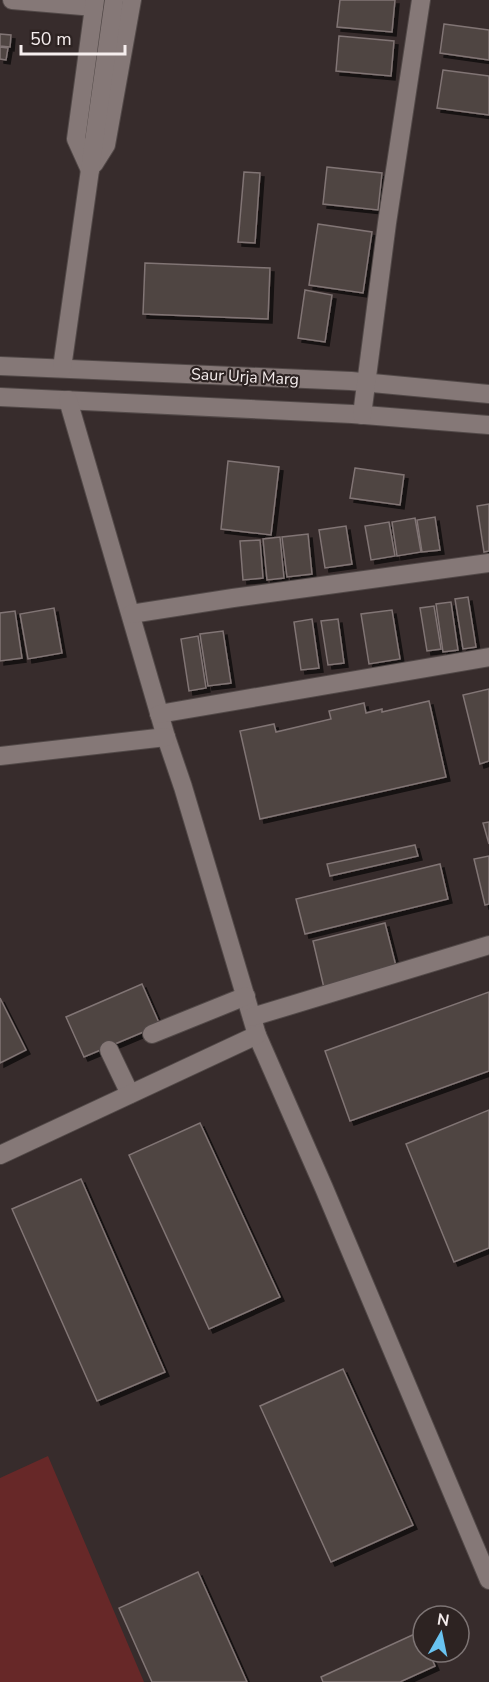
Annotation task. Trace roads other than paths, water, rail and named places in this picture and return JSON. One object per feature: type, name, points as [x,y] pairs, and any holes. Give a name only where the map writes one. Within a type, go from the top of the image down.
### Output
[{"type":"street","points":[[12,0],[94,4],[75,139],[90,170]]},
{"type":"street","points":[[62,368],[114,0]]},
{"type":"street","points":[[90,170],[106,145],[132,0]]},
{"type":"street","points":[[362,415],[387,223],[421,0]]},
{"type":"street","name":"Saur Urja Marg","points":[[0,366],[367,383],[489,394]]},
{"type":"street","name":"Saur Urja Marg","points":[[0,397],[362,415],[489,425]]},
{"type":"street","points":[[68,400],[159,714],[257,1035],[489,1580]]},
{"type":"street","points":[[131,614],[489,562]]},
{"type":"street","points":[[159,714],[489,657]]},
{"type":"street","points":[[0,756],[166,737]]},
{"type":"street","points":[[252,1017],[489,945]]},
{"type":"street","points":[[152,1034],[246,996]]},
{"type":"street","points":[[0,1155],[257,1035]]},
{"type":"street","points":[[109,1050],[130,1094]]}]
